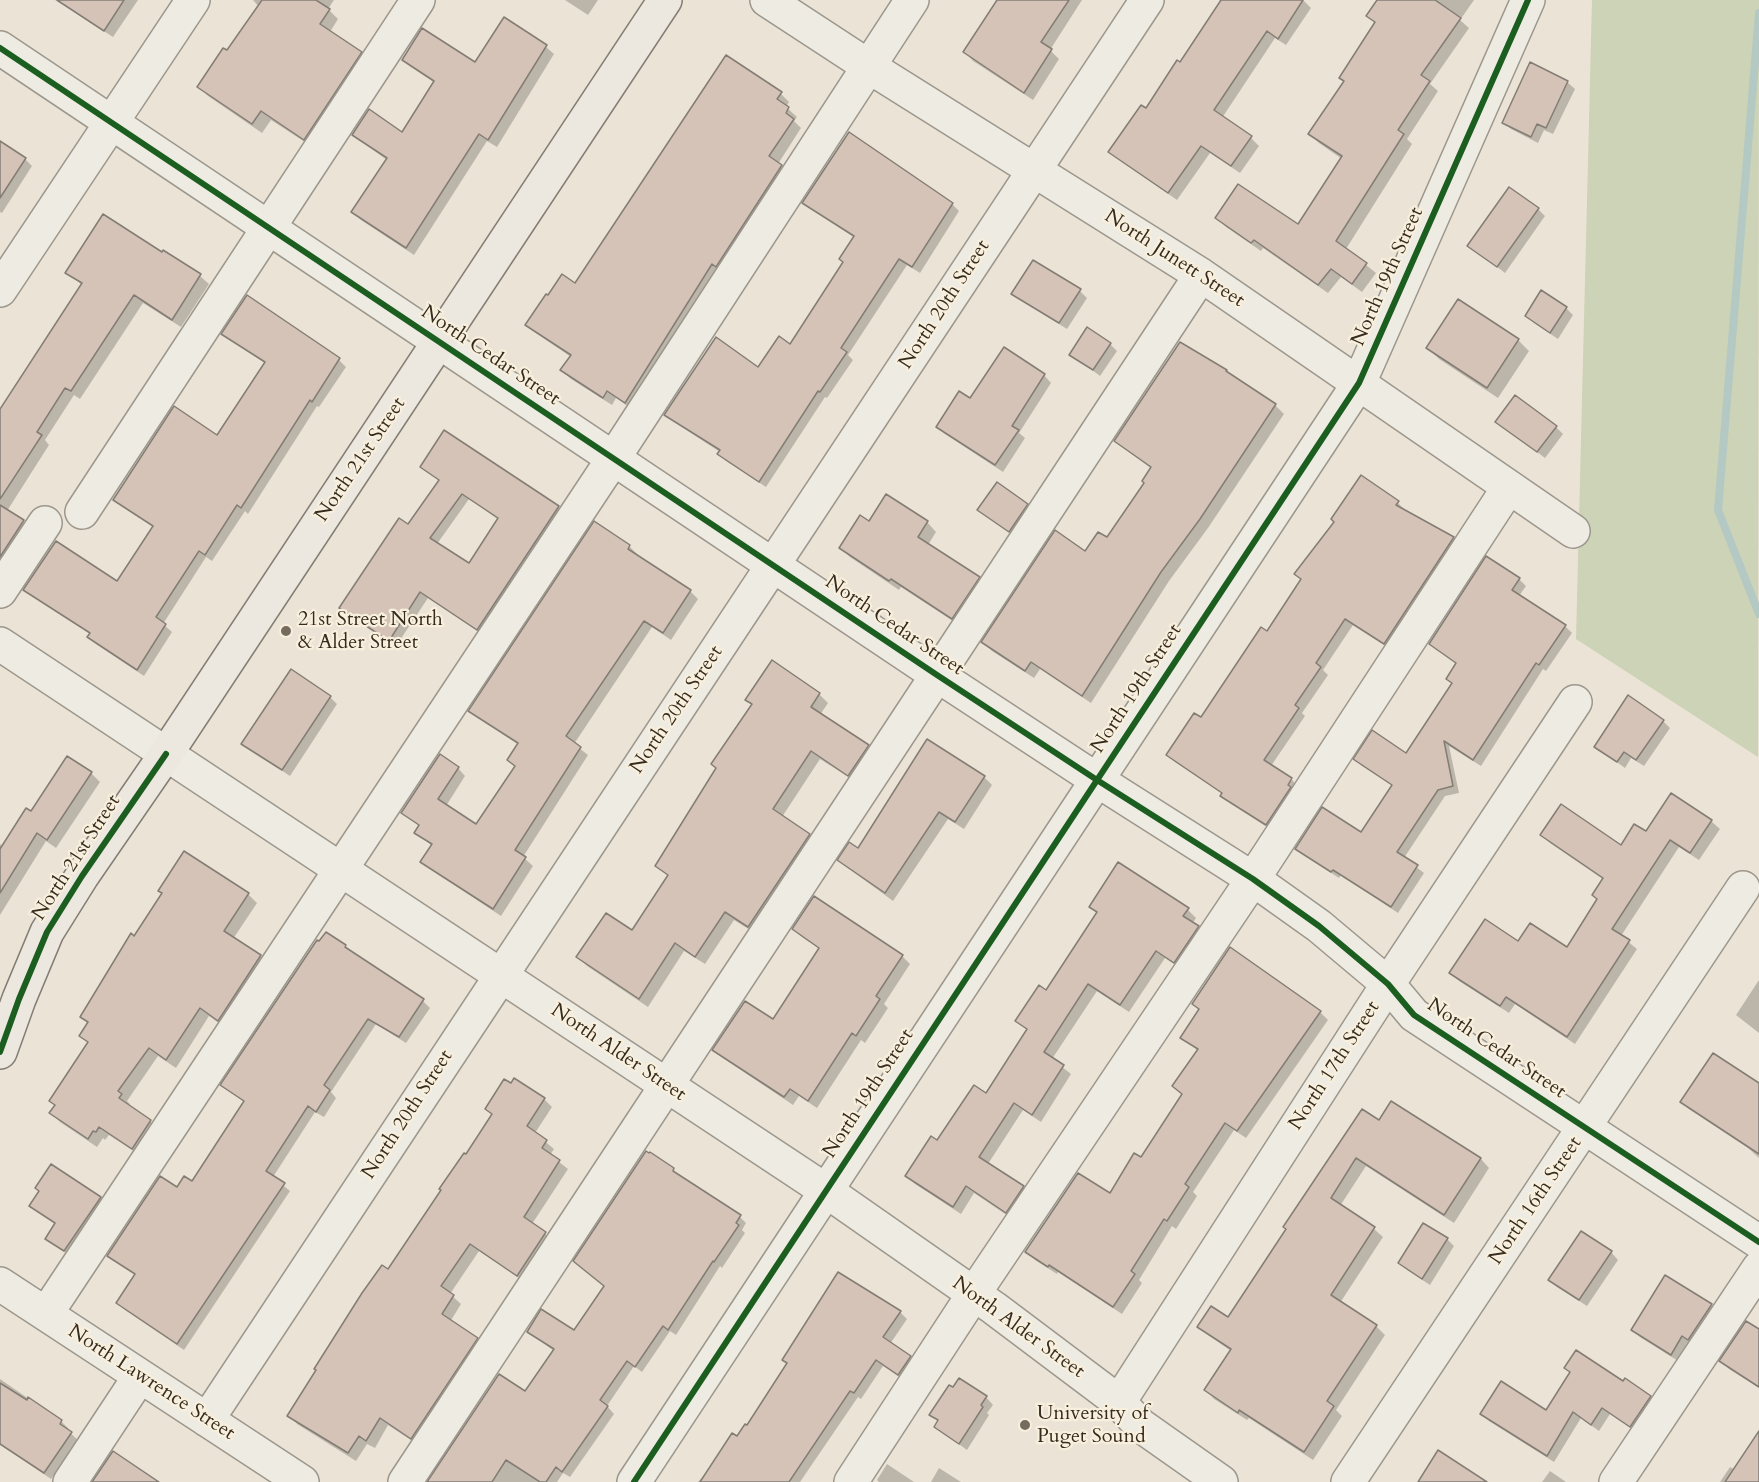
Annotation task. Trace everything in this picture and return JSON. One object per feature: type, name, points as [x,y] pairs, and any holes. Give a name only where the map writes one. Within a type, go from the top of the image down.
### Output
[{"type":"main road","name":"North 21st Street","points":[[0,1052],[18,999],[47,932],[82,876],[166,754],[665,0]]},
{"type":"street","points":[[0,291],[193,0]]},
{"type":"street","points":[[82,512],[270,229],[418,0]]},
{"type":"street","name":"North Junett Street","points":[[767,0],[1201,275],[1573,531]]},
{"type":"street","points":[[46,1314],[613,459],[912,0]]},
{"type":"street","name":"North 20th Street","points":[[207,1420],[1147,0]]},
{"type":"street","name":"North 19th Street","points":[[634,1482],[1359,383],[1528,0]]},
{"type":"street","name":"North Cedar Street","points":[[0,48],[773,566],[1097,780],[1253,879],[1318,926],[1388,984],[1414,1016],[1759,1242]]},
{"type":"street","points":[[405,1482],[1201,275]]},
{"type":"street","points":[[851,1482],[973,1295],[1253,879],[1509,486]]},
{"type":"street","points":[[0,591],[45,523]]},
{"type":"street","name":"North Alder Street","points":[[0,644],[825,1190],[994,1308],[1119,1402],[1140,1425],[1221,1482]]},
{"type":"street","name":"North 17th Street","points":[[1119,1402],[1388,984],[1575,702]]},
{"type":"street","name":"North 16th Street","points":[[1348,1482],[1743,888]]},
{"type":"street","points":[[1616,1482],[1759,1268]]},
{"type":"street","name":"North Lawrence Street","points":[[0,1284],[302,1482]]},
{"type":"street","points":[[70,1482],[140,1376]]},
{"type":"green space","points":[[1592,0],[1759,0],[1758,757],[1576,639]]},
{"type":"building","points":[[57,0],[124,0],[104,31]]},
{"type":"building","points":[[262,0],[316,0],[330,9],[320,24],[362,52],[304,140],[261,111],[252,124],[197,87],[223,48],[227,50]]},
{"type":"building","points":[[997,0],[1069,0],[1041,42],[1052,49],[1024,93],[963,52]]},
{"type":"building","points":[[1221,0],[1303,0],[1278,39],[1267,31],[1214,110],[1252,136],[1231,166],[1201,146],[1168,193],[1108,152],[1141,105],[1146,108],[1177,60],[1180,62]]},
{"type":"building","points":[[1377,0],[1435,0],[1461,18],[1421,75],[1430,81],[1398,130],[1404,134],[1336,241],[1367,263],[1352,284],[1331,269],[1318,285],[1254,240],[1251,243],[1215,218],[1238,184],[1298,224],[1342,156],[1308,134],[1344,81],[1339,78],[1375,22],[1366,16]]},
{"type":"building","points":[[504,17],[547,45],[488,140],[479,134],[406,248],[351,212],[387,158],[352,135],[369,109],[402,132],[434,81],[402,60],[422,28],[475,62]]},
{"type":"building","points":[[726,55],[782,92],[777,99],[789,107],[786,113],[794,119],[769,156],[782,165],[716,267],[712,264],[625,403],[607,391],[603,398],[560,370],[571,355],[525,325],[562,274],[575,283]]},
{"type":"building","points":[[1530,62],[1568,81],[1546,128],[1537,124],[1531,137],[1502,123]]},
{"type":"building","points":[[849,132],[953,203],[912,267],[899,259],[841,348],[847,352],[820,392],[818,391],[759,482],[717,454],[720,450],[664,415],[716,337],[758,367],[779,336],[790,344],[843,262],[839,259],[854,236],[802,203]]},
{"type":"building","points":[[0,141],[26,158],[0,198]]},
{"type":"building","points":[[1509,187],[1539,208],[1497,267],[1467,246]]},
{"type":"building","points":[[103,214],[201,274],[172,320],[134,295],[71,391],[65,388],[37,432],[42,435],[0,499],[0,409],[82,283],[65,273]]},
{"type":"building","points":[[1033,260],[1081,289],[1059,323],[1011,294]]},
{"type":"building","points":[[1541,290],[1567,307],[1550,333],[1525,316]]},
{"type":"building","points":[[247,295],[340,358],[312,402],[310,400],[241,508],[237,505],[205,555],[199,551],[156,617],[166,624],[137,670],[87,637],[90,633],[23,590],[56,541],[117,581],[153,526],[113,500],[174,406],[217,435],[265,362],[221,334]]},
{"type":"building","points":[[1458,299],[1519,339],[1487,388],[1426,348]]},
{"type":"building","points":[[1087,327],[1111,343],[1093,370],[1069,355]]},
{"type":"building","points":[[1180,342],[1227,370],[1276,404],[1200,519],[1161,572],[1082,696],[1031,662],[1025,671],[981,642],[1055,530],[1085,551],[1098,532],[1107,537],[1144,483],[1142,481],[1151,467],[1114,441]]},
{"type":"building","points":[[1004,347],[1045,374],[1012,426],[1019,430],[995,465],[936,427],[959,391],[970,398]]},
{"type":"building","points":[[1515,395],[1557,426],[1537,452],[1495,422]]},
{"type":"building","points":[[444,430],[559,506],[477,630],[420,592],[389,641],[339,608],[399,518],[408,524],[439,480],[420,467]],"holes":[[[462,494],[498,518],[469,563],[430,538]]]},
{"type":"building","points":[[1361,475],[1399,501],[1396,505],[1454,537],[1384,644],[1345,619],[1316,663],[1321,667],[1295,705],[1299,708],[1264,760],[1292,778],[1288,785],[1291,787],[1266,825],[1220,796],[1222,793],[1166,755],[1194,713],[1201,717],[1261,627],[1267,631],[1301,579],[1294,574],[1334,522],[1331,519]]},
{"type":"building","points":[[997,482],[1028,504],[1009,532],[977,510]]},
{"type":"building","points":[[886,494],[928,521],[918,537],[980,577],[952,619],[839,548],[860,515],[869,521]]},
{"type":"building","points":[[0,505],[24,520],[0,557]]},
{"type":"building","points":[[594,521],[630,545],[628,549],[691,590],[663,633],[644,621],[566,736],[581,747],[515,850],[526,857],[493,909],[420,862],[432,844],[414,833],[419,825],[401,813],[440,754],[459,767],[438,799],[476,824],[515,766],[507,760],[518,743],[468,711]]},
{"type":"building","points":[[1486,556],[1520,578],[1512,590],[1566,625],[1539,665],[1536,663],[1473,760],[1444,741],[1453,786],[1438,790],[1397,852],[1418,865],[1391,907],[1295,849],[1322,807],[1361,832],[1392,785],[1353,759],[1372,730],[1406,753],[1452,683],[1446,679],[1456,663],[1429,644]]},
{"type":"building","points":[[772,660],[820,693],[811,707],[869,745],[848,776],[811,751],[773,809],[810,834],[748,927],[725,912],[695,957],[675,943],[639,999],[576,957],[606,913],[632,930],[668,875],[655,866],[716,768],[711,764],[752,704],[745,700]]},
{"type":"building","points":[[291,669],[331,696],[282,770],[241,744]]},
{"type":"building","points":[[1628,695],[1664,720],[1636,760],[1624,752],[1617,762],[1594,747]]},
{"type":"building","points":[[927,739],[985,776],[955,822],[939,812],[885,893],[837,860],[849,842],[858,848]]},
{"type":"building","points":[[67,756],[92,772],[47,840],[37,833],[0,893],[0,849],[26,808],[31,811]]},
{"type":"building","points":[[1671,793],[1712,820],[1690,853],[1670,840],[1612,929],[1630,940],[1567,1037],[1506,997],[1500,1006],[1449,973],[1485,919],[1518,941],[1530,923],[1567,947],[1597,899],[1592,895],[1603,878],[1540,835],[1561,804],[1621,845],[1634,824],[1646,831]]},
{"type":"building","points":[[184,851],[249,893],[224,931],[261,955],[218,1021],[200,1008],[166,1060],[149,1048],[118,1091],[122,1094],[119,1098],[151,1120],[132,1149],[99,1127],[88,1139],[49,1113],[55,1105],[49,1101],[88,1042],[79,1036],[88,1022],[80,1017],[131,933],[134,936],[162,893],[158,891]]},
{"type":"building","points":[[1118,862],[1189,908],[1183,916],[1199,926],[1174,963],[1156,951],[1120,1005],[1088,984],[1044,1052],[1064,1065],[1032,1115],[1014,1103],[979,1157],[1024,1186],[1006,1213],[966,1186],[953,1207],[905,1176],[931,1136],[937,1140],[974,1085],[986,1093],[1027,1029],[1015,1021],[1039,985],[1046,990],[1097,912],[1089,907]]},
{"type":"building","points":[[814,896],[903,955],[876,996],[880,999],[856,1036],[852,1033],[808,1101],[790,1089],[784,1097],[712,1050],[745,1001],[773,1019],[819,948],[792,929]]},
{"type":"building","points":[[326,932],[424,999],[399,1037],[368,1019],[324,1085],[330,1090],[316,1112],[308,1106],[266,1171],[285,1183],[177,1344],[116,1303],[135,1274],[107,1256],[160,1176],[177,1187],[184,1176],[192,1181],[244,1101],[220,1085],[317,940],[319,941]]},
{"type":"building","points":[[1230,947],[1321,1011],[1237,1131],[1225,1123],[1185,1184],[1189,1187],[1167,1221],[1164,1219],[1131,1271],[1135,1274],[1113,1307],[1025,1252],[1078,1173],[1110,1193],[1134,1153],[1141,1157],[1182,1094],[1172,1086],[1198,1049],[1180,1038],[1199,1009],[1192,1004]]},
{"type":"building","points":[[1713,1053],[1759,1083],[1759,1154],[1680,1102]]},
{"type":"building","points":[[514,1078],[545,1098],[527,1126],[547,1140],[542,1148],[560,1160],[524,1217],[546,1232],[517,1276],[470,1244],[441,1286],[454,1295],[442,1314],[478,1338],[411,1439],[380,1418],[366,1441],[359,1436],[348,1453],[287,1416],[362,1293],[382,1265],[388,1269],[441,1190],[439,1189],[464,1153],[466,1154],[492,1114],[485,1109],[504,1079],[511,1083]]},
{"type":"building","points":[[1391,1101],[1481,1158],[1444,1215],[1356,1158],[1331,1198],[1375,1227],[1331,1295],[1377,1325],[1327,1401],[1334,1406],[1304,1452],[1204,1390],[1231,1349],[1197,1327],[1211,1306],[1228,1317],[1286,1229],[1283,1227],[1362,1109],[1379,1120]]},
{"type":"building","points":[[646,1151],[741,1215],[736,1223],[739,1225],[668,1330],[663,1326],[635,1367],[627,1361],[600,1400],[608,1406],[562,1472],[556,1467],[546,1482],[540,1482],[506,1460],[492,1482],[427,1482],[499,1374],[525,1391],[554,1349],[527,1332],[541,1309],[574,1330],[604,1286],[573,1261]]},
{"type":"building","points":[[51,1164],[101,1197],[64,1251],[45,1239],[55,1223],[29,1206],[39,1191],[35,1188]]},
{"type":"building","points":[[1423,1223],[1448,1238],[1422,1279],[1398,1263]]},
{"type":"building","points":[[1581,1231],[1612,1251],[1579,1300],[1548,1280]]},
{"type":"building","points":[[838,1272],[901,1311],[883,1337],[911,1356],[898,1375],[876,1360],[854,1393],[850,1391],[789,1482],[700,1482],[732,1433],[737,1436],[745,1424],[747,1425],[787,1363],[782,1360]]},
{"type":"building","points":[[1665,1275],[1712,1304],[1688,1340],[1682,1336],[1671,1355],[1631,1330]]},
{"type":"building","points":[[1746,1321],[1759,1329],[1759,1387],[1719,1361]]},
{"type":"building","points":[[1576,1350],[1623,1381],[1625,1378],[1651,1396],[1630,1427],[1602,1408],[1591,1425],[1573,1412],[1547,1456],[1480,1414],[1501,1381],[1546,1410],[1570,1372],[1564,1368]]},
{"type":"building","points":[[959,1378],[987,1396],[981,1405],[983,1407],[959,1444],[934,1427],[938,1420],[929,1415],[949,1385],[953,1387]]},
{"type":"building","points":[[0,1383],[27,1400],[28,1397],[62,1420],[60,1424],[72,1432],[44,1473],[0,1444]]},
{"type":"building","points":[[1759,1431],[1759,1482],[1725,1482]]},
{"type":"building","points":[[1438,1450],[1487,1482],[1418,1482]]},
{"type":"building","points":[[113,1451],[159,1482],[92,1482]]},
{"type":"waterway","points":[[1759,13],[1718,510],[1759,614]]},
{"type":"cycle path","points":[[634,1482],[1359,383],[1528,0]]},
{"type":"cycle path","points":[[0,48],[937,675],[1253,879],[1319,926],[1388,984],[1414,1015],[1759,1242]]},
{"type":"cycle path","points":[[0,1052],[47,932],[82,876],[166,754]]},
{"type":"place","name":"21st Street North & Alder Street","points":[[286,631]]},
{"type":"place","name":"University of Puget Sound","points":[[1025,1425]]}]
